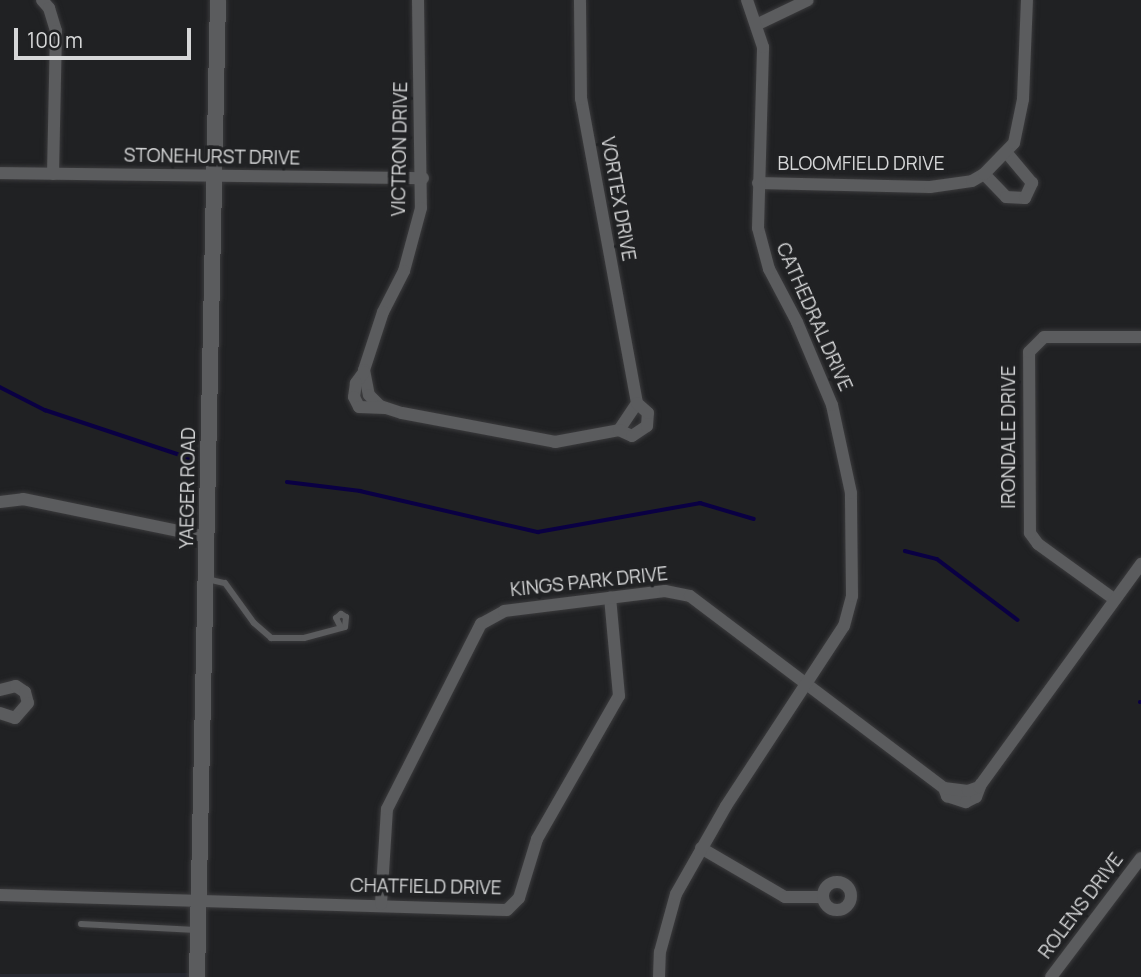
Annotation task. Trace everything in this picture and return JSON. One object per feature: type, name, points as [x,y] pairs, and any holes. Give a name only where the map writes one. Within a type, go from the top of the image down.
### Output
[{"type":"street","points":[[42,0],[50,8],[56,31],[52,174]]},
{"type":"street","name":"YAEGER ROAD","points":[[197,977],[218,0]]},
{"type":"street","name":"VICTRON DRIVE","points":[[385,408],[375,411],[359,407],[356,383],[364,372],[415,237],[422,178],[418,0]]},
{"type":"street","name":"VORTEX DRIVE","points":[[364,372],[369,396],[385,408],[555,442],[619,430],[632,436],[648,426],[648,413],[637,403],[581,99],[580,0]]},
{"type":"street","name":"CATHEDRAL DRIVE","points":[[659,977],[666,923],[701,848],[848,618],[851,493],[821,374],[762,250],[758,183],[763,57],[758,24],[747,0]]},
{"type":"street","points":[[758,24],[807,0]]},
{"type":"street","name":"BLOOMFIELD DRIVE","points":[[758,183],[930,187],[972,181],[984,174],[1014,144],[1023,99],[1027,0]]},
{"type":"street","points":[[984,174],[1006,197],[1025,198],[1032,183],[1006,152]]},
{"type":"street","name":"STONEHURST DRIVE","points":[[0,173],[422,178]]},
{"type":"street","name":"IRONDALE DRIVE","points":[[1114,599],[1038,544],[1030,533],[1028,352],[1044,337],[1141,337]]},
{"type":"street","points":[[619,430],[637,403]]},
{"type":"street","points":[[0,502],[23,499],[208,537]]},
{"type":"street","name":"KINGS PARK DRIVE","points":[[381,904],[387,809],[481,624],[504,611],[665,591],[690,596],[944,788],[968,791],[981,784],[1141,564]]},
{"type":"street","name":"CHATFIELD DRIVE","points":[[0,895],[199,903],[381,904],[507,909],[513,906],[537,839],[619,696],[610,597]]},
{"type":"street","points":[[0,690],[16,686],[28,703],[15,718],[0,713]]},
{"type":"street","points":[[701,848],[785,897],[823,897]]},
{"type":"street","name":"ROLENS DRIVE","points":[[1051,977],[1141,858]]},
{"type":"lane","points":[[206,579],[222,581],[254,623],[271,638],[304,638],[341,628]]},
{"type":"lane","points":[[81,924],[198,930]]},
{"type":"shaded area","points":[[191,973],[191,977],[0,977],[0,974]]},
{"type":"waterway","points":[[0,387],[45,410],[195,460]]},
{"type":"waterway","points":[[287,482],[360,491],[538,532],[700,503],[754,519]]},
{"type":"waterway","points":[[905,551],[937,559],[1018,620]]}]
